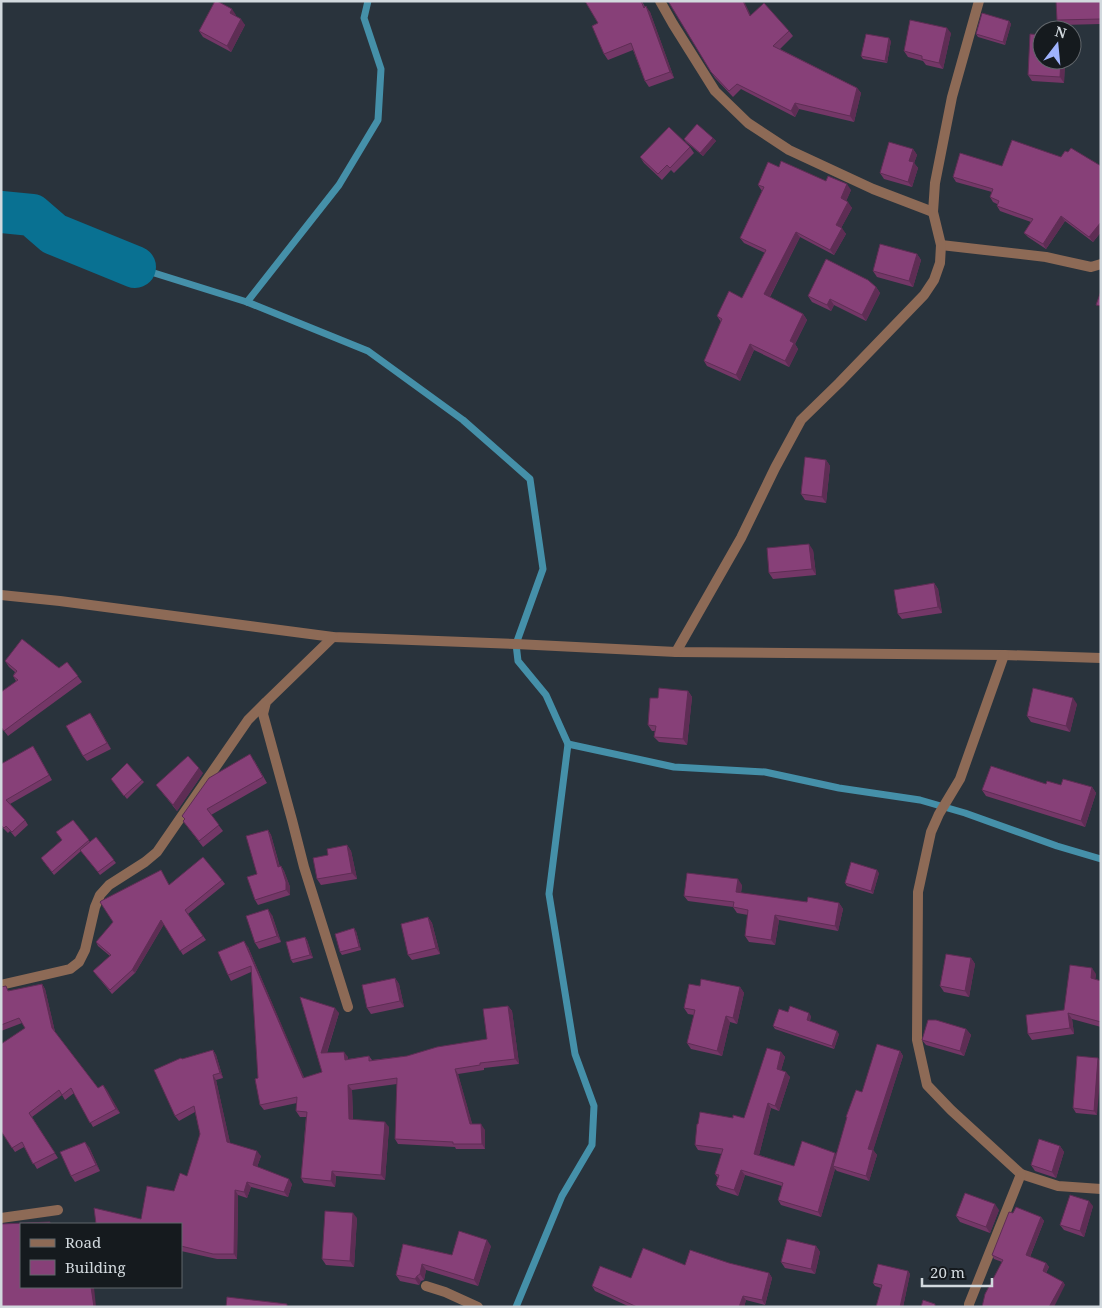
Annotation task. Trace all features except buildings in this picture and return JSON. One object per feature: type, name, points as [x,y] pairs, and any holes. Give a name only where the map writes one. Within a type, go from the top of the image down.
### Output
[{"type":"street","points":[[660,1],[715,91],[748,123],[789,150],[873,189],[934,212]]},
{"type":"street","points":[[676,652],[741,538],[801,420],[924,295],[934,280],[940,263],[941,245],[934,212],[935,183],[952,97],[979,1]]},
{"type":"street","points":[[941,245],[1046,257],[1091,267],[1101,264]]},
{"type":"street","points":[[1,595],[333,637],[676,652],[1004,655],[1101,658]]},
{"type":"street","points":[[1,985],[70,969],[79,962],[85,950],[95,907],[100,895],[109,885],[157,852],[248,720],[333,637]]},
{"type":"street","points":[[1004,655],[960,778],[938,814],[931,832],[918,892],[917,1040],[927,1085],[951,1110],[1021,1174],[1058,1186],[1101,1189]]},
{"type":"street","points":[[266,702],[263,714],[304,867],[348,1007]]},
{"type":"street","points":[[970,1307],[969,1304],[1021,1174]]},
{"type":"street","points":[[1,1218],[58,1210]]},
{"type":"street","points":[[426,1286],[445,1292],[478,1307]]},
{"type":"waterway","points":[[247,302],[339,185],[378,120],[381,69],[364,18],[368,1]]},
{"type":"waterway","points":[[1,212],[32,215],[54,234],[135,267]]},
{"type":"waterway","points":[[135,267],[247,302],[368,351],[463,420],[530,479],[543,569],[516,644],[518,661],[546,695],[568,744],[549,894],[575,1054],[594,1106],[592,1145],[562,1196],[516,1307]]},
{"type":"waterway","points":[[568,744],[674,767],[765,772],[839,788],[920,800],[965,813],[1057,846],[1101,859]]}]
